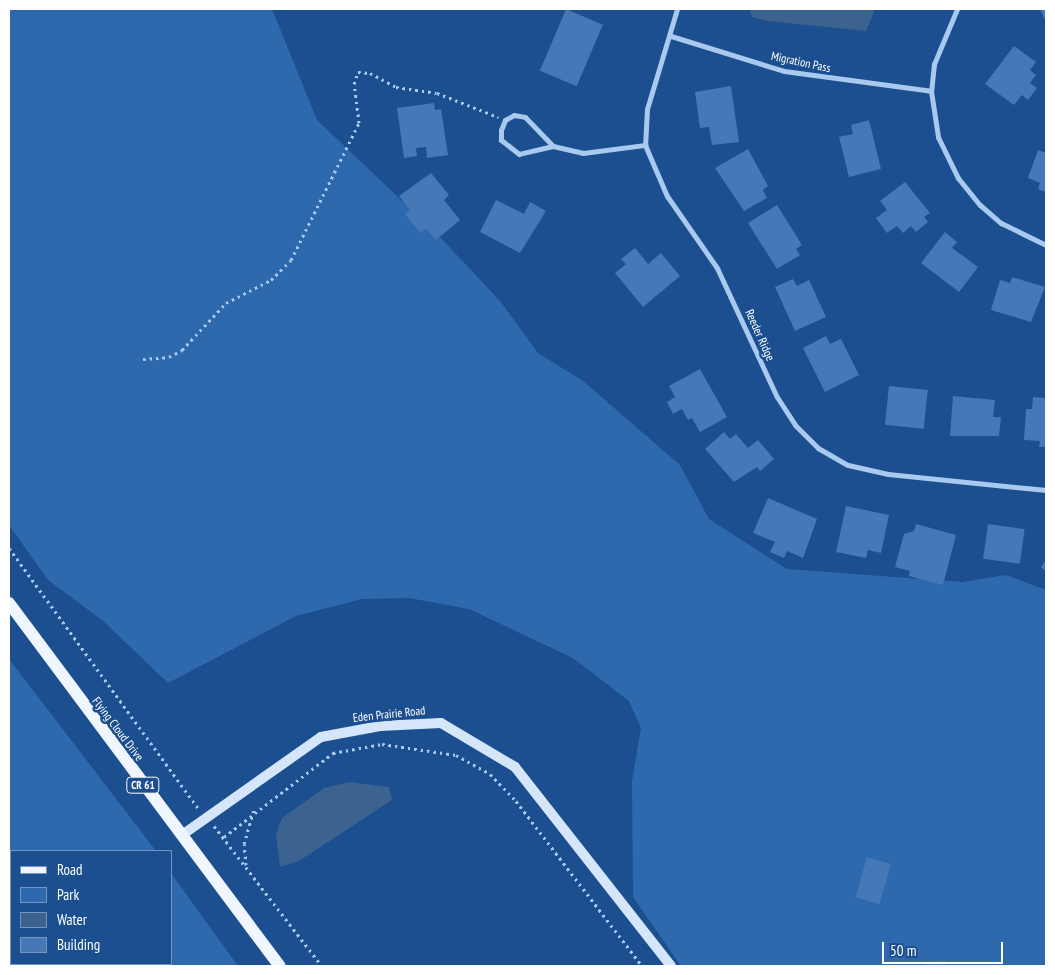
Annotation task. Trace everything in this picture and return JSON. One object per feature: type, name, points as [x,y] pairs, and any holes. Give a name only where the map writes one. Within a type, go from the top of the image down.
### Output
[{"type":"main road","name":"Flying Cloud Drive","points":[[9,603],[280,966]]},
{"type":"street","name":"Reeder Ridge","points":[[677,9],[671,36],[647,108],[645,145],[667,196],[717,268],[777,397],[794,425],[818,448],[848,465],[888,474],[1046,490]]},
{"type":"street","points":[[957,9],[939,45],[931,92],[938,137],[958,178],[980,205],[1001,222],[1046,245]]},
{"type":"street","name":"Migration Pass","points":[[671,36],[784,71],[931,92]]},
{"type":"street","points":[[553,146],[531,154],[507,148],[500,140],[505,120],[525,117],[553,146],[583,153],[645,145]]},
{"type":"street","name":"Eden Prairie Road","points":[[182,835],[320,737],[380,726],[441,723],[515,767],[671,966]]},
{"type":"path","points":[[143,359],[169,357],[182,350],[226,303],[271,280],[291,260],[359,123],[358,72],[370,73],[396,87],[437,93],[505,120]]},
{"type":"path","points":[[9,548],[205,817],[224,837],[322,966]]},
{"type":"path","points":[[224,837],[254,810],[333,753],[382,744],[456,755],[490,774],[516,801],[642,966]]},
{"type":"path","points":[[246,867],[244,844],[254,810]]},
{"type":"green space","points":[[9,9],[272,9],[317,120],[438,235],[501,302],[538,353],[583,381],[680,465],[709,519],[787,569],[962,582],[1006,575],[1046,590],[1046,966],[681,966],[633,897],[632,781],[641,728],[629,701],[573,658],[469,609],[409,598],[362,599],[296,616],[168,683],[102,620],[48,580],[9,525]]},
{"type":"green space","points":[[9,659],[155,850],[10,850],[10,965],[172,965],[172,874],[238,966],[9,966]]},
{"type":"water","points":[[750,9],[875,9],[866,31],[767,21],[752,17]]},
{"type":"water","points":[[349,782],[389,787],[392,800],[299,861],[280,867],[276,834],[282,818],[324,788]]},
{"type":"building","points":[[566,9],[603,25],[577,86],[540,71]]},
{"type":"building","points":[[1040,9],[1046,9],[1046,22]]},
{"type":"building","points":[[1014,46],[1036,62],[1030,70],[1036,75],[1030,83],[1037,88],[1028,100],[1022,95],[1014,105],[985,84]]},
{"type":"building","points":[[731,86],[739,142],[712,145],[709,127],[700,128],[695,92]]},
{"type":"building","points":[[434,103],[435,110],[441,109],[448,155],[427,158],[426,147],[416,148],[417,156],[404,158],[397,108]]},
{"type":"building","points":[[869,120],[881,169],[849,177],[839,137],[853,134],[851,125]]},
{"type":"building","points":[[748,149],[768,186],[763,190],[767,198],[744,211],[715,168]]},
{"type":"building","points":[[1038,150],[1046,153],[1046,192],[1038,189],[1040,183],[1028,178]]},
{"type":"building","points":[[431,173],[449,195],[444,200],[460,220],[436,240],[426,229],[420,233],[405,214],[410,210],[399,196]]},
{"type":"building","points":[[905,182],[930,213],[924,217],[928,222],[916,232],[911,226],[903,233],[897,226],[887,233],[876,218],[887,210],[880,201]]},
{"type":"building","points":[[496,200],[524,214],[530,202],[546,211],[520,253],[480,232]]},
{"type":"building","points":[[777,205],[802,245],[796,249],[800,255],[777,269],[748,223]]},
{"type":"building","points":[[945,232],[957,242],[952,248],[978,267],[959,292],[921,263]]},
{"type":"building","points":[[635,248],[648,264],[661,253],[680,276],[643,307],[615,273],[626,264],[621,259]]},
{"type":"building","points":[[1012,277],[1045,287],[1031,322],[991,310],[1000,280],[1010,283]]},
{"type":"building","points":[[793,279],[797,286],[809,280],[826,317],[795,331],[775,287]]},
{"type":"building","points":[[826,336],[830,344],[841,339],[859,375],[825,392],[803,348]]},
{"type":"building","points":[[700,369],[727,417],[700,432],[692,418],[688,420],[682,409],[673,414],[667,402],[675,397],[669,386]]},
{"type":"building","points":[[889,386],[928,390],[924,429],[885,425]]},
{"type":"building","points":[[953,396],[995,400],[993,417],[1001,417],[999,436],[950,436]]},
{"type":"building","points":[[1033,397],[1046,398],[1046,447],[1039,447],[1040,441],[1024,440],[1026,409],[1032,409]]},
{"type":"building","points":[[724,432],[730,439],[736,434],[748,448],[758,440],[774,459],[760,471],[757,467],[734,482],[705,449]]},
{"type":"building","points":[[768,498],[817,519],[803,558],[787,551],[784,558],[770,552],[775,542],[753,533]]},
{"type":"building","points":[[846,506],[889,515],[881,553],[868,550],[866,558],[836,552]]},
{"type":"building","points":[[916,524],[956,535],[943,585],[909,576],[910,571],[895,567],[904,534],[914,531]]},
{"type":"building","points":[[988,524],[1025,529],[1020,564],[983,559]]},
{"type":"building","points":[[1046,560],[1046,571],[1041,567]]},
{"type":"building","points":[[867,857],[891,864],[879,904],[855,897]]},
{"type":"building","points":[[946,961],[947,966],[926,966],[925,962]]}]
